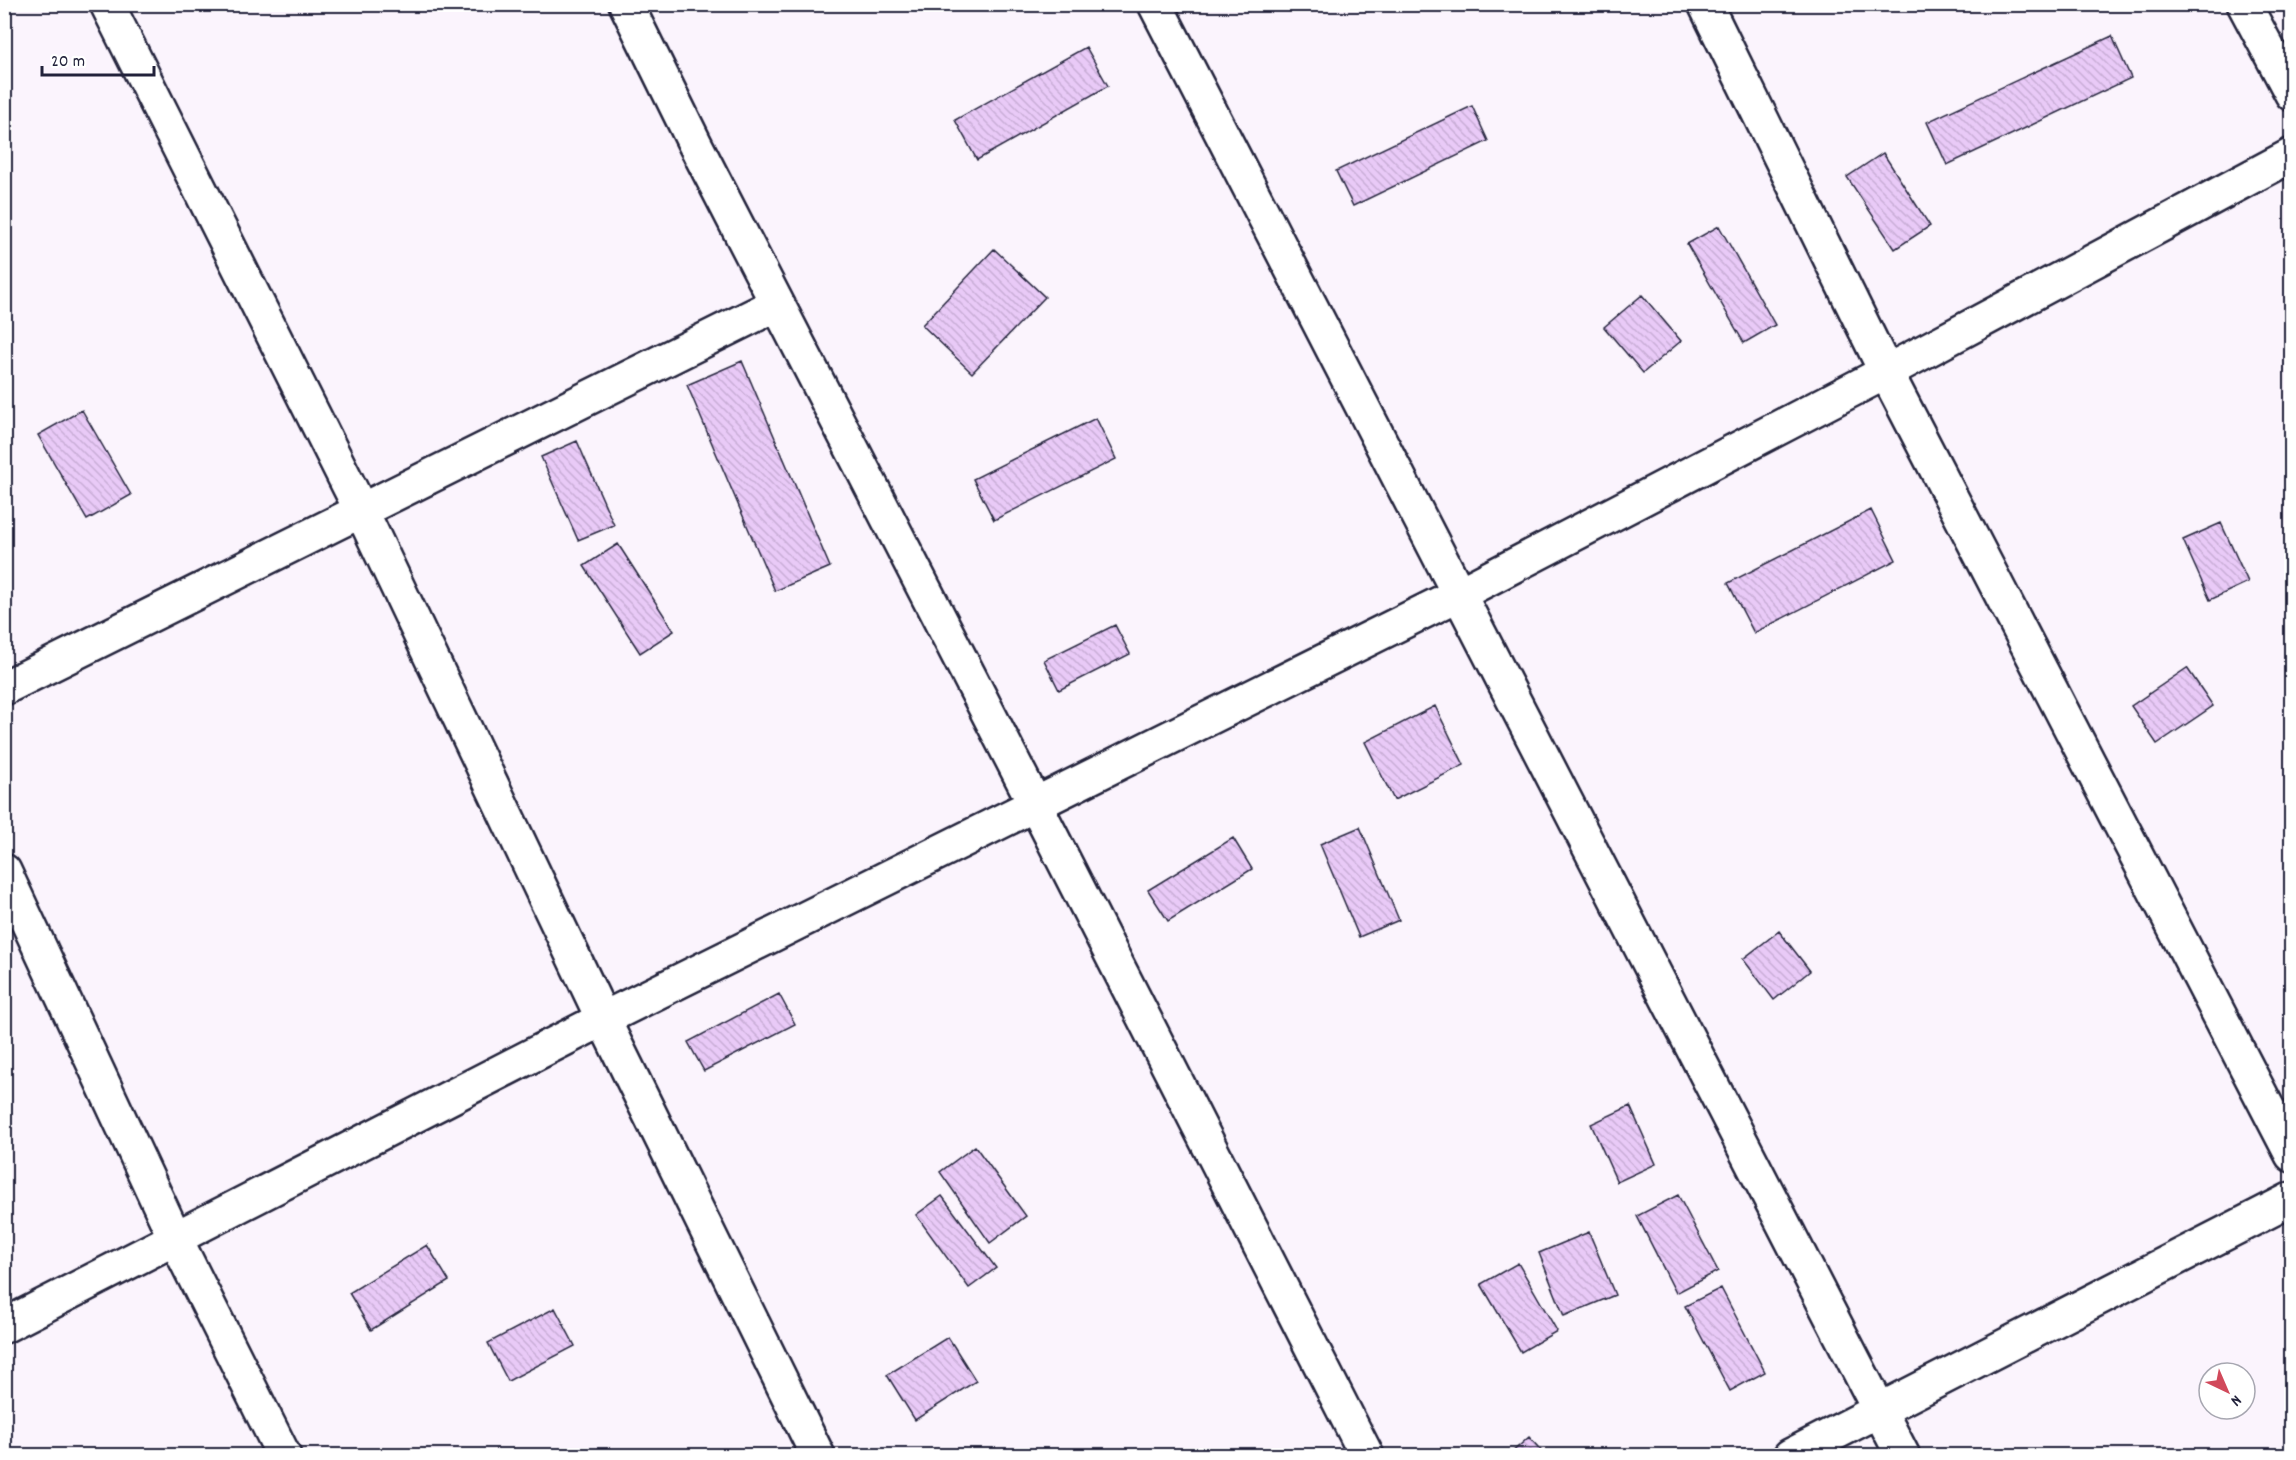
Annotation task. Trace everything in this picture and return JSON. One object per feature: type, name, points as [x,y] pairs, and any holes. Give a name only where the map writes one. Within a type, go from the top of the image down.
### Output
[{"type":"street","points":[[107,4],[362,510],[603,1020],[818,1455]]},
{"type":"street","points":[[626,4],[777,304],[1367,1455]]},
{"type":"street","points":[[1155,4],[1904,1455]]},
{"type":"street","points":[[1705,4],[1886,372],[2292,1155]]},
{"type":"street","points":[[2244,4],[2292,94]]},
{"type":"street","points":[[4,1326],[603,1020],[1459,594],[1886,372],[2292,156]]},
{"type":"street","points":[[4,688],[777,304]]},
{"type":"street","points":[[4,871],[175,1238],[284,1455]]},
{"type":"street","points":[[1790,1455],[2292,1199]]},
{"type":"building","points":[[2112,36],[2131,78],[1947,165],[1927,122]]},
{"type":"building","points":[[1086,47],[1108,86],[977,160],[955,120]]},
{"type":"building","points":[[1472,106],[1488,141],[1353,206],[1336,171]]},
{"type":"building","points":[[1883,153],[1930,226],[1895,249],[1847,177]]},
{"type":"building","points":[[1719,226],[1775,325],[1744,343],[1687,244]]},
{"type":"building","points":[[994,249],[1045,297],[972,373],[922,325]]},
{"type":"building","points":[[1642,295],[1681,341],[1643,373],[1604,327]]},
{"type":"building","points":[[742,361],[830,567],[775,591],[687,385]]},
{"type":"building","points":[[82,410],[131,495],[87,520],[38,435]]},
{"type":"building","points":[[1096,418],[1116,459],[994,520],[973,479]]},
{"type":"building","points":[[577,441],[614,525],[578,540],[541,457]]},
{"type":"building","points":[[1871,510],[1896,560],[1754,633],[1728,583]]},
{"type":"building","points":[[2221,523],[2248,582],[2210,600],[2183,540]]},
{"type":"building","points":[[618,544],[674,631],[640,653],[584,566]]},
{"type":"building","points":[[1115,625],[1130,654],[1059,690],[1044,660]]},
{"type":"building","points":[[2187,668],[2213,706],[2157,744],[2131,706]]},
{"type":"building","points":[[1435,706],[1464,765],[1394,800],[1365,742]]},
{"type":"building","points":[[1360,827],[1399,920],[1359,937],[1320,844]]},
{"type":"building","points":[[1233,838],[1252,869],[1168,921],[1148,890]]},
{"type":"building","points":[[1779,931],[1810,971],[1774,1000],[1743,959]]},
{"type":"building","points":[[779,994],[795,1024],[704,1071],[688,1042]]},
{"type":"building","points":[[1630,1106],[1656,1164],[1617,1182],[1591,1124]]},
{"type":"building","points":[[975,1146],[1026,1216],[990,1243],[940,1172]]},
{"type":"building","points":[[1678,1195],[1718,1271],[1676,1293],[1637,1216]]},
{"type":"building","points":[[942,1196],[996,1268],[969,1288],[916,1215]]},
{"type":"building","points":[[1589,1232],[1615,1295],[1564,1316],[1539,1253]]},
{"type":"building","points":[[427,1245],[449,1281],[371,1330],[349,1293]]},
{"type":"building","points":[[1518,1263],[1557,1331],[1521,1352],[1481,1284]]},
{"type":"building","points":[[1721,1288],[1765,1372],[1730,1391],[1685,1306]]},
{"type":"building","points":[[555,1308],[575,1346],[508,1381],[488,1343]]},
{"type":"building","points":[[948,1337],[976,1381],[915,1420],[887,1375]]},
{"type":"building","points":[[1529,1437],[1546,1456],[1508,1456]]}]
